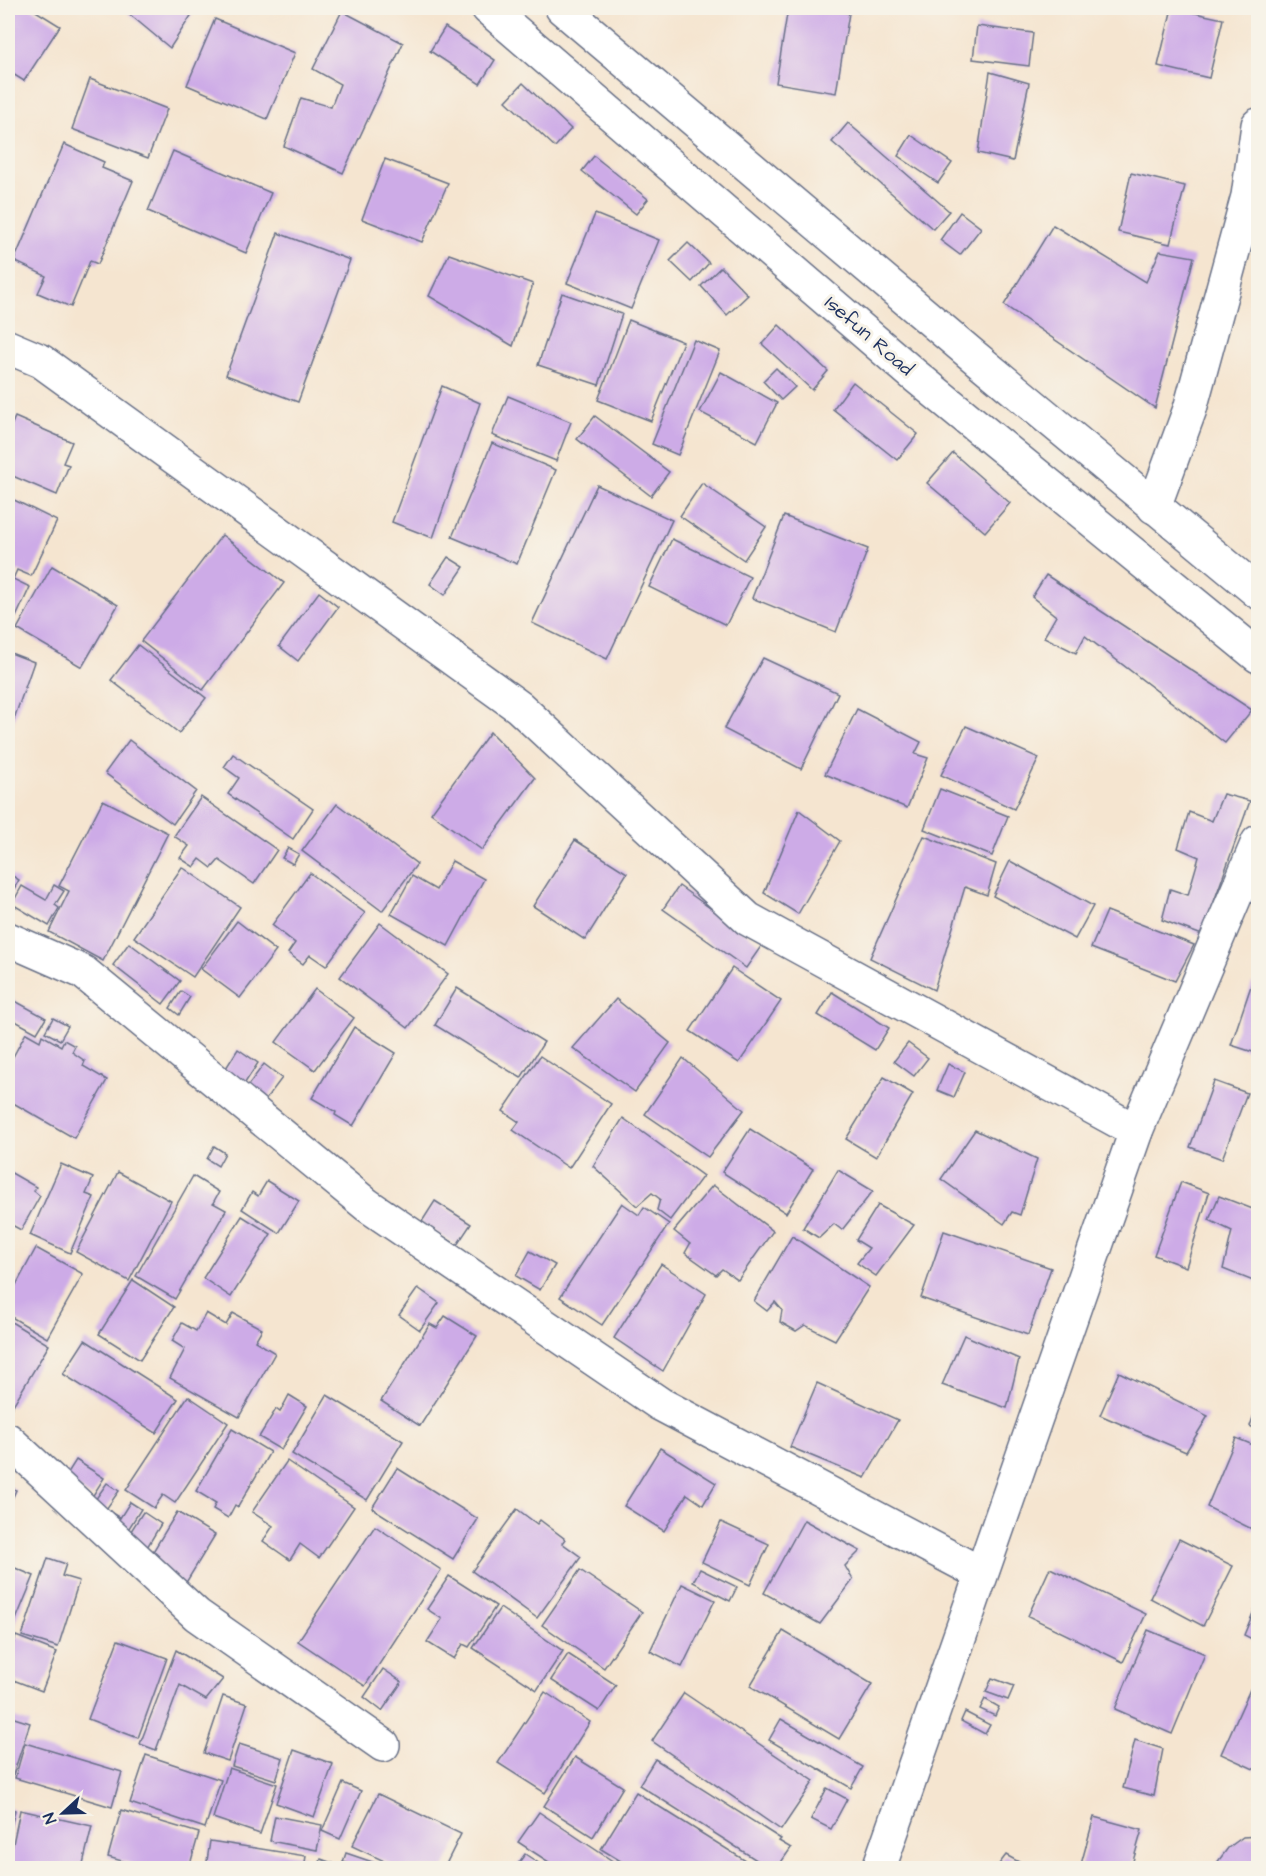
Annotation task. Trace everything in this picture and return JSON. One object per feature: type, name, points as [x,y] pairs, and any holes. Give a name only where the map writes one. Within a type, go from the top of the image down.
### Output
[{"type":"street","name":"Isefun Road","points":[[488,8],[913,374],[1258,656]]},
{"type":"street","points":[[562,8],[1258,592]]},
{"type":"street","points":[[1154,507],[1190,409],[1248,196],[1258,125]]},
{"type":"street","points":[[8,347],[41,361],[519,707],[748,919],[1136,1131]]},
{"type":"street","points":[[879,1869],[980,1573],[1136,1131],[1258,842]]},
{"type":"street","points":[[8,939],[83,972],[367,1205],[660,1404],[980,1573]]},
{"type":"street","points":[[8,1440],[197,1615],[383,1745]]},
{"type":"building","points":[[8,8],[31,8],[60,26],[24,81],[8,71]]},
{"type":"building","points":[[132,8],[196,8],[170,48],[128,13]]},
{"type":"building","points":[[788,8],[812,8],[849,13],[836,93],[776,83]]},
{"type":"building","points":[[1172,8],[1223,19],[1209,78],[1158,66]]},
{"type":"building","points":[[342,11],[403,43],[343,173],[284,146],[301,98],[331,107],[340,84],[313,69]]},
{"type":"building","points":[[215,19],[295,53],[267,119],[187,85]]},
{"type":"building","points":[[977,26],[1033,33],[1029,66],[973,59]]},
{"type":"building","points":[[445,27],[495,60],[480,84],[430,51]]},
{"type":"building","points":[[990,72],[1029,83],[1013,161],[978,153]]},
{"type":"building","points":[[90,79],[167,109],[148,158],[72,129]]},
{"type":"building","points":[[523,83],[571,129],[555,147],[506,101]]},
{"type":"building","points":[[848,123],[949,211],[933,229],[832,142]]},
{"type":"building","points":[[911,135],[952,163],[938,183],[898,156]]},
{"type":"building","points":[[64,144],[104,162],[102,168],[133,181],[98,264],[90,261],[71,307],[38,293],[46,276],[14,261]]},
{"type":"building","points":[[173,151],[271,193],[246,253],[148,211]]},
{"type":"building","points":[[594,156],[648,199],[636,214],[582,171]]},
{"type":"building","points":[[385,159],[448,183],[422,242],[362,219]]},
{"type":"building","points":[[1131,173],[1185,186],[1170,244],[1118,232]]},
{"type":"building","points":[[960,212],[981,228],[960,255],[940,240]]},
{"type":"building","points":[[595,214],[659,240],[631,309],[567,283]]},
{"type":"building","points":[[1053,225],[1146,282],[1160,251],[1194,257],[1155,408],[1004,305]]},
{"type":"building","points":[[278,233],[350,260],[298,402],[226,375]]},
{"type":"building","points":[[688,243],[709,263],[692,282],[670,261]]},
{"type":"building","points":[[449,254],[533,284],[513,346],[429,296]]},
{"type":"building","points":[[721,267],[748,295],[727,315],[701,286]]},
{"type":"building","points":[[562,293],[622,314],[599,385],[538,365]]},
{"type":"building","points":[[629,320],[683,342],[651,421],[598,400]]},
{"type":"building","points":[[779,325],[828,371],[812,390],[762,344]]},
{"type":"building","points":[[694,340],[720,351],[678,455],[652,444]]},
{"type":"building","points":[[776,368],[795,387],[781,400],[763,381]]},
{"type":"building","points":[[721,372],[777,403],[757,442],[700,412]]},
{"type":"building","points":[[853,382],[918,434],[897,460],[833,409]]},
{"type":"building","points":[[442,386],[480,403],[433,538],[392,522]]},
{"type":"building","points":[[508,396],[571,422],[556,461],[492,435]]},
{"type":"building","points":[[595,416],[669,472],[651,496],[577,439]]},
{"type":"building","points":[[15,417],[72,442],[63,463],[69,465],[57,495],[8,474],[8,433]]},
{"type":"building","points":[[492,443],[556,470],[517,564],[452,537]]},
{"type":"building","points":[[953,453],[1010,503],[985,532],[927,483]]},
{"type":"building","points":[[702,483],[766,527],[744,560],[680,516]]},
{"type":"building","points":[[597,485],[672,520],[607,659],[532,623]]},
{"type":"building","points":[[8,497],[57,521],[31,576],[17,570],[13,579],[30,587],[16,617],[8,612]]},
{"type":"building","points":[[784,516],[868,549],[836,632],[752,598]]},
{"type":"building","points":[[222,535],[284,583],[203,690],[141,641]]},
{"type":"building","points":[[672,539],[750,577],[726,625],[649,587]]},
{"type":"building","points":[[448,557],[464,567],[445,595],[430,584]]},
{"type":"building","points":[[52,566],[118,605],[82,667],[17,629]]},
{"type":"building","points":[[1046,575],[1252,710],[1225,743],[1085,636],[1076,653],[1044,637],[1056,616],[1032,597]]},
{"type":"building","points":[[319,592],[338,607],[298,661],[279,646]]},
{"type":"building","points":[[138,645],[206,698],[179,733],[111,680]]},
{"type":"building","points":[[8,652],[34,662],[8,736]]},
{"type":"building","points":[[763,658],[838,693],[801,769],[724,729]]},
{"type":"building","points":[[857,709],[921,742],[915,754],[928,758],[907,808],[825,774]]},
{"type":"building","points":[[966,726],[1039,758],[1014,809],[941,775]]},
{"type":"building","points":[[490,732],[535,778],[482,850],[431,813]]},
{"type":"building","points":[[129,740],[196,791],[173,824],[105,773]]},
{"type":"building","points":[[233,754],[313,809],[293,839],[228,794],[239,778],[224,767]]},
{"type":"building","points":[[940,789],[1008,816],[992,856],[924,829]]},
{"type":"building","points":[[1223,794],[1250,801],[1202,935],[1162,920],[1170,889],[1188,895],[1199,857],[1178,848],[1189,812],[1212,821]]},
{"type":"building","points":[[201,797],[277,850],[254,884],[219,860],[212,868],[200,859],[194,867],[180,858],[189,846],[174,836]]},
{"type":"building","points":[[103,800],[168,833],[103,961],[49,932],[69,891],[59,886]]},
{"type":"building","points":[[337,804],[417,864],[382,911],[302,851]]},
{"type":"building","points":[[799,810],[840,841],[798,914],[764,893]]},
{"type":"building","points":[[924,836],[996,864],[987,895],[965,887],[934,990],[870,958]]},
{"type":"building","points":[[575,840],[627,873],[585,940],[533,906]]},
{"type":"building","points":[[288,848],[299,854],[293,864],[282,858]]},
{"type":"building","points":[[452,861],[484,879],[448,946],[391,914],[412,876],[436,890]]},
{"type":"building","points":[[1010,861],[1093,906],[1075,939],[993,896]]},
{"type":"building","points":[[182,867],[240,907],[193,977],[134,937]]},
{"type":"building","points":[[8,873],[19,880],[8,899]]},
{"type":"building","points":[[310,873],[365,913],[326,966],[310,955],[303,964],[288,953],[295,943],[272,925]]},
{"type":"building","points":[[54,885],[64,891],[55,905],[59,908],[49,926],[12,904],[22,886],[46,900]]},
{"type":"building","points":[[679,886],[762,945],[746,968],[663,909]]},
{"type":"building","points":[[1107,911],[1194,945],[1175,981],[1091,948]]},
{"type":"building","points":[[237,921],[276,951],[240,998],[201,969]]},
{"type":"building","points":[[380,923],[448,974],[408,1028],[340,977]]},
{"type":"building","points":[[129,943],[180,981],[163,1004],[113,965]]},
{"type":"building","points":[[732,968],[781,1001],[739,1063],[690,1031]]},
{"type":"building","points":[[1252,983],[1258,985],[1258,1047],[1256,1053],[1231,1045]]},
{"type":"building","points":[[457,988],[544,1042],[521,1078],[435,1025]]},
{"type":"building","points":[[315,989],[354,1018],[315,1070],[276,1042]]},
{"type":"building","points":[[181,991],[190,997],[179,1015],[170,1008]]},
{"type":"building","points":[[832,992],[889,1028],[875,1050],[818,1015]]},
{"type":"building","points":[[8,997],[46,1018],[37,1033],[8,1017]]},
{"type":"building","points":[[616,999],[670,1043],[635,1092],[573,1048]]},
{"type":"building","points":[[53,1018],[68,1026],[60,1040],[45,1032]]},
{"type":"building","points":[[354,1027],[396,1053],[353,1126],[335,1115],[336,1112],[312,1098]]},
{"type":"building","points":[[26,1033],[40,1041],[42,1035],[61,1046],[64,1040],[75,1046],[72,1052],[85,1061],[83,1066],[107,1080],[74,1138],[8,1100],[8,1066]]},
{"type":"building","points":[[908,1043],[928,1058],[914,1076],[894,1061]]},
{"type":"building","points":[[238,1049],[258,1063],[241,1089],[221,1076]]},
{"type":"building","points":[[540,1056],[611,1104],[569,1168],[513,1130],[519,1122],[503,1111]]},
{"type":"building","points":[[683,1058],[744,1110],[708,1157],[645,1114]]},
{"type":"building","points":[[264,1064],[282,1078],[261,1106],[243,1092]]},
{"type":"building","points":[[948,1064],[965,1072],[954,1097],[937,1090]]},
{"type":"building","points":[[884,1077],[913,1094],[876,1157],[846,1139]]},
{"type":"building","points":[[1214,1081],[1247,1093],[1222,1159],[1190,1147]]},
{"type":"building","points":[[623,1118],[703,1176],[670,1220],[657,1210],[660,1199],[652,1193],[637,1206],[593,1166]]},
{"type":"building","points":[[750,1129],[813,1169],[786,1213],[722,1172]]},
{"type":"building","points":[[975,1130],[1037,1159],[1020,1215],[1012,1212],[1004,1224],[941,1179]]},
{"type":"building","points":[[214,1146],[225,1153],[218,1166],[207,1159]]},
{"type":"building","points":[[61,1164],[93,1178],[86,1194],[94,1197],[70,1253],[30,1235]]},
{"type":"building","points":[[838,1170],[873,1191],[842,1230],[834,1224],[819,1238],[803,1228]]},
{"type":"building","points":[[8,1171],[36,1187],[34,1191],[40,1196],[21,1230],[8,1223]]},
{"type":"building","points":[[118,1172],[171,1201],[129,1281],[76,1252]]},
{"type":"building","points":[[193,1176],[219,1192],[213,1203],[226,1210],[175,1299],[136,1276]]},
{"type":"building","points":[[267,1181],[299,1201],[279,1233],[242,1209],[252,1192],[258,1196]]},
{"type":"building","points":[[1181,1182],[1209,1193],[1186,1267],[1154,1255]]},
{"type":"building","points":[[713,1185],[773,1231],[738,1280],[722,1269],[716,1275],[685,1253],[690,1244],[674,1231]]},
{"type":"building","points":[[1219,1196],[1258,1211],[1258,1283],[1223,1269],[1232,1231],[1209,1220]]},
{"type":"building","points":[[435,1201],[471,1224],[457,1245],[421,1223]]},
{"type":"building","points":[[622,1203],[639,1215],[644,1207],[669,1224],[602,1325],[560,1297]]},
{"type":"building","points":[[878,1205],[914,1225],[876,1276],[857,1263],[869,1248],[856,1240]]},
{"type":"building","points":[[242,1216],[271,1234],[231,1297],[203,1278]]},
{"type":"building","points":[[944,1231],[1051,1268],[1028,1335],[921,1298]]},
{"type":"building","points":[[792,1236],[869,1287],[835,1340],[805,1325],[796,1331],[780,1322],[782,1310],[775,1302],[767,1311],[754,1301]]},
{"type":"building","points":[[36,1248],[83,1274],[47,1338],[8,1315],[8,1300]]},
{"type":"building","points":[[530,1251],[555,1265],[540,1290],[516,1276]]},
{"type":"building","points":[[661,1264],[706,1294],[663,1371],[614,1338]]},
{"type":"building","points":[[133,1280],[174,1307],[140,1360],[99,1334]]},
{"type":"building","points":[[418,1288],[439,1303],[420,1330],[399,1315]]},
{"type":"building","points":[[206,1313],[226,1325],[233,1313],[262,1329],[255,1341],[275,1353],[239,1417],[170,1378],[185,1349],[172,1341],[182,1323],[196,1331]]},
{"type":"building","points":[[445,1316],[477,1336],[420,1426],[381,1401],[430,1324],[437,1328]]},
{"type":"building","points":[[8,1320],[49,1345],[12,1407],[8,1404]]},
{"type":"building","points":[[964,1335],[1019,1359],[1007,1408],[942,1385]]},
{"type":"building","points":[[85,1340],[178,1399],[156,1433],[63,1374]]},
{"type":"building","points":[[1119,1372],[1208,1416],[1186,1452],[1100,1415]]},
{"type":"building","points":[[817,1383],[898,1420],[865,1478],[790,1447]]},
{"type":"building","points":[[289,1395],[307,1406],[281,1450],[259,1437],[276,1409],[280,1412]]},
{"type":"building","points":[[327,1395],[403,1441],[367,1500],[292,1454]]},
{"type":"building","points":[[188,1396],[228,1423],[175,1503],[163,1495],[154,1508],[126,1490]]},
{"type":"building","points":[[1258,1403],[1258,1430],[1250,1426]]},
{"type":"building","points":[[232,1429],[270,1452],[238,1507],[235,1505],[228,1518],[213,1509],[216,1503],[196,1491]]},
{"type":"building","points":[[1236,1438],[1258,1447],[1258,1532],[1207,1507]]},
{"type":"building","points":[[660,1448],[716,1483],[703,1505],[687,1494],[664,1531],[624,1506]]},
{"type":"building","points":[[76,1460],[104,1478],[92,1497],[64,1479]]},
{"type":"building","points":[[287,1461],[354,1507],[319,1558],[300,1544],[290,1560],[263,1541],[273,1526],[252,1512]]},
{"type":"building","points":[[397,1468],[478,1519],[453,1559],[372,1508]]},
{"type":"building","points":[[107,1483],[119,1491],[99,1519],[88,1510]]},
{"type":"building","points":[[8,1486],[16,1490],[8,1508]]},
{"type":"building","points":[[130,1502],[141,1509],[122,1539],[103,1527],[112,1513],[120,1518]]},
{"type":"building","points":[[517,1509],[537,1524],[540,1520],[565,1539],[562,1543],[581,1557],[537,1618],[472,1571]]},
{"type":"building","points":[[143,1512],[161,1524],[143,1554],[124,1542]]},
{"type":"building","points":[[177,1512],[215,1535],[184,1586],[149,1558]]},
{"type":"building","points":[[804,1520],[860,1551],[845,1566],[853,1580],[820,1624],[764,1593]]},
{"type":"building","points":[[721,1522],[769,1544],[750,1585],[702,1562]]},
{"type":"building","points":[[375,1526],[441,1570],[365,1686],[298,1641]]},
{"type":"building","points":[[1179,1539],[1233,1566],[1203,1626],[1150,1598]]},
{"type":"building","points":[[48,1558],[66,1564],[62,1576],[79,1581],[58,1647],[22,1636]]},
{"type":"building","points":[[8,1565],[34,1576],[8,1639]]},
{"type":"building","points":[[1050,1568],[1146,1614],[1123,1662],[1028,1616]]},
{"type":"building","points":[[700,1569],[737,1587],[730,1601],[693,1582]]},
{"type":"building","points":[[580,1570],[642,1612],[604,1668],[542,1625]]},
{"type":"building","points":[[449,1576],[496,1606],[469,1647],[463,1644],[454,1659],[427,1642],[442,1619],[427,1609]]},
{"type":"building","points":[[682,1584],[715,1600],[682,1667],[650,1651]]},
{"type":"building","points":[[1258,1601],[1258,1642],[1244,1635]]},
{"type":"building","points":[[500,1608],[563,1651],[537,1690],[473,1648]]},
{"type":"building","points":[[1148,1630],[1205,1654],[1172,1734],[1115,1709]]},
{"type":"building","points":[[783,1631],[872,1684],[839,1739],[750,1686]]},
{"type":"building","points":[[16,1636],[57,1652],[42,1691],[8,1678],[8,1658]]},
{"type":"building","points":[[118,1640],[167,1658],[138,1738],[88,1719]]},
{"type":"building","points":[[176,1650],[223,1679],[206,1700],[180,1685],[156,1750],[140,1744]]},
{"type":"building","points":[[568,1654],[616,1685],[599,1711],[551,1680]]},
{"type":"building","points":[[383,1669],[402,1682],[382,1711],[364,1697]]},
{"type":"building","points":[[1256,1676],[1258,1677],[1258,1771],[1221,1754]]},
{"type":"building","points":[[992,1678],[1014,1686],[1008,1700],[986,1692]]},
{"type":"building","points":[[545,1692],[590,1722],[545,1793],[498,1763]]},
{"type":"building","points":[[684,1693],[814,1781],[781,1830],[652,1741]]},
{"type":"building","points":[[223,1696],[247,1704],[228,1761],[204,1753]]},
{"type":"building","points":[[985,1699],[999,1707],[995,1716],[980,1709]]},
{"type":"building","points":[[965,1712],[990,1725],[985,1734],[961,1721]]},
{"type":"building","points":[[8,1716],[30,1723],[11,1781],[8,1780]]},
{"type":"building","points":[[781,1719],[863,1767],[851,1788],[769,1740]]},
{"type":"building","points":[[1135,1740],[1163,1749],[1154,1796],[1123,1788]]},
{"type":"building","points":[[25,1743],[122,1772],[112,1807],[15,1778]]},
{"type":"building","points":[[239,1744],[283,1758],[276,1780],[232,1766]]},
{"type":"building","points":[[294,1750],[333,1764],[314,1817],[276,1803]]},
{"type":"building","points":[[146,1755],[221,1780],[205,1828],[130,1803]]},
{"type":"building","points":[[575,1757],[623,1787],[593,1837],[544,1806]]},
{"type":"building","points":[[655,1759],[781,1839],[779,1841],[791,1848],[777,1868],[769,1868],[639,1785]]},
{"type":"building","points":[[229,1768],[277,1784],[260,1834],[213,1818]]},
{"type":"building","points":[[343,1783],[361,1791],[340,1839],[322,1831]]},
{"type":"building","points":[[827,1788],[847,1799],[831,1829],[811,1819]]},
{"type":"building","points":[[636,1792],[757,1868],[632,1868],[601,1849]]},
{"type":"building","points":[[378,1794],[461,1834],[444,1868],[399,1868],[352,1846]]},
{"type":"building","points":[[8,1808],[15,1810],[8,1839]]},
{"type":"building","points":[[20,1810],[92,1826],[82,1868],[8,1868]]},
{"type":"building","points":[[121,1810],[199,1833],[189,1868],[146,1868],[108,1857]]},
{"type":"building","points":[[539,1812],[623,1868],[558,1868],[518,1842]]},
{"type":"building","points":[[275,1816],[322,1825],[317,1850],[270,1841]]},
{"type":"building","points":[[1094,1817],[1142,1830],[1131,1868],[1080,1868]]},
{"type":"building","points":[[1258,1836],[1258,1868],[1213,1868],[1228,1848],[1243,1837]]},
{"type":"building","points":[[210,1841],[306,1856],[304,1868],[206,1868]]},
{"type":"building","points":[[346,1853],[390,1868],[361,1868],[343,1862]]},
{"type":"building","points":[[525,1854],[546,1868],[515,1868]]},
{"type":"building","points":[[1006,1855],[1030,1868],[996,1868]]},
{"type":"building","points":[[321,1859],[346,1868],[318,1868]]}]
